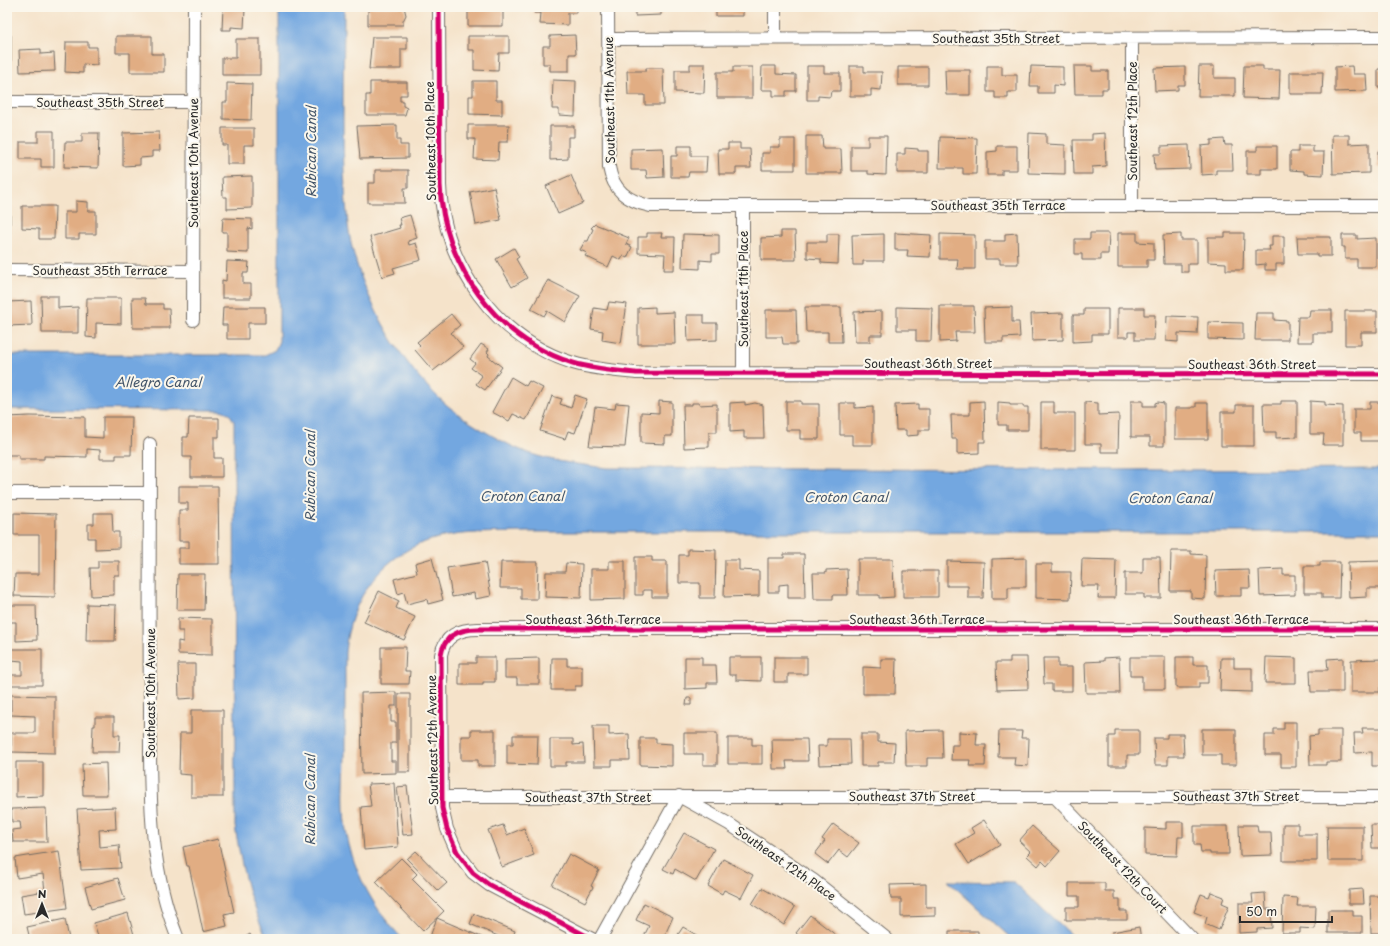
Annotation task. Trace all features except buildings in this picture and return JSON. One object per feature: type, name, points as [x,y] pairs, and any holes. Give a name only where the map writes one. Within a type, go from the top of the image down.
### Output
[{"type":"street","name":"Southeast 10th Avenue","points":[[193,320],[194,7]]},
{"type":"street","name":"Southeast 10th Place","points":[[439,7],[441,201],[448,234],[462,267],[480,298],[491,310]]},
{"type":"street","name":"Southeast 11th Avenue","points":[[608,7],[609,167],[613,183],[619,190]]},
{"type":"street","points":[[775,7],[775,38]]},
{"type":"street","name":"Southeast 35th Street","points":[[608,39],[1383,37]]},
{"type":"street","name":"Southeast 12th Place","points":[[1132,38],[1132,205]]},
{"type":"street","name":"Southeast 35th Street","points":[[7,102],[194,102]]},
{"type":"street","name":"Southeast 35th Terrace","points":[[619,190],[631,201],[650,206],[1383,206]]},
{"type":"street","name":"Southeast 11th Place","points":[[743,206],[743,373]]},
{"type":"street","name":"Southeast 35th Terrace","points":[[7,270],[193,271]]},
{"type":"street","name":"Southeast 36th Street","points":[[491,310],[530,342],[544,350],[574,363],[636,373],[1383,374]]},
{"type":"street","name":"Southeast 10th Avenue","points":[[150,444],[149,692],[152,832],[161,888],[178,939]]},
{"type":"street","points":[[7,493],[150,493]]},
{"type":"street","name":"Southeast 36th Terrace","points":[[453,634],[463,630],[478,628],[1383,629]]},
{"type":"street","name":"Southeast 12th Avenue","points":[[453,634],[445,642],[441,655],[441,797],[444,820],[451,841],[461,858],[473,873],[489,885],[592,939]]},
{"type":"street","points":[[600,939],[679,796]]},
{"type":"street","name":"Southeast 12th Place","points":[[679,796],[729,824],[781,858],[819,885],[887,939]]},
{"type":"street","name":"Southeast 12th Court","points":[[1054,796],[1192,939]]},
{"type":"street","name":"Southeast 37th Street","points":[[441,797],[1383,797]]},
{"type":"water","points":[[279,7],[344,7],[343,143],[348,225],[358,268],[377,312],[402,354],[415,372],[438,397],[470,422],[516,448],[549,459],[607,468],[1092,470],[1383,469],[1383,532],[526,532],[459,534],[438,538],[419,544],[401,554],[386,566],[373,580],[362,596],[348,633],[345,653],[345,827],[354,862],[370,896],[380,912],[403,939],[268,939],[261,926],[251,898],[243,869],[235,826],[233,419],[226,412],[220,410],[7,409],[7,355],[265,355],[275,350],[279,341]]},
{"type":"water","points":[[948,881],[1014,882],[1075,939],[1012,939]]},
{"type":"cycle path","points":[[439,7],[440,185],[443,214],[451,243],[463,270],[479,295],[498,317],[520,336],[545,352],[573,363],[612,371],[636,373],[1383,374]]},
{"type":"cycle path","points":[[592,939],[489,885],[473,873],[457,852],[447,829],[442,808],[441,655],[445,643],[449,638],[459,632],[471,629],[1383,629]]},
{"type":"water label","name":"Rubican Canal","points":[[310,152]]},
{"type":"water label","name":"Allegro Canal","points":[[158,381]]},
{"type":"water label","name":"Rubican Canal","points":[[309,476]]},
{"type":"water label","name":"Croton Canal","points":[[522,495]]},
{"type":"water label","name":"Croton Canal","points":[[846,496]]},
{"type":"water label","name":"Croton Canal","points":[[1170,497]]},
{"type":"water label","name":"Rubican Canal","points":[[309,800]]}]
